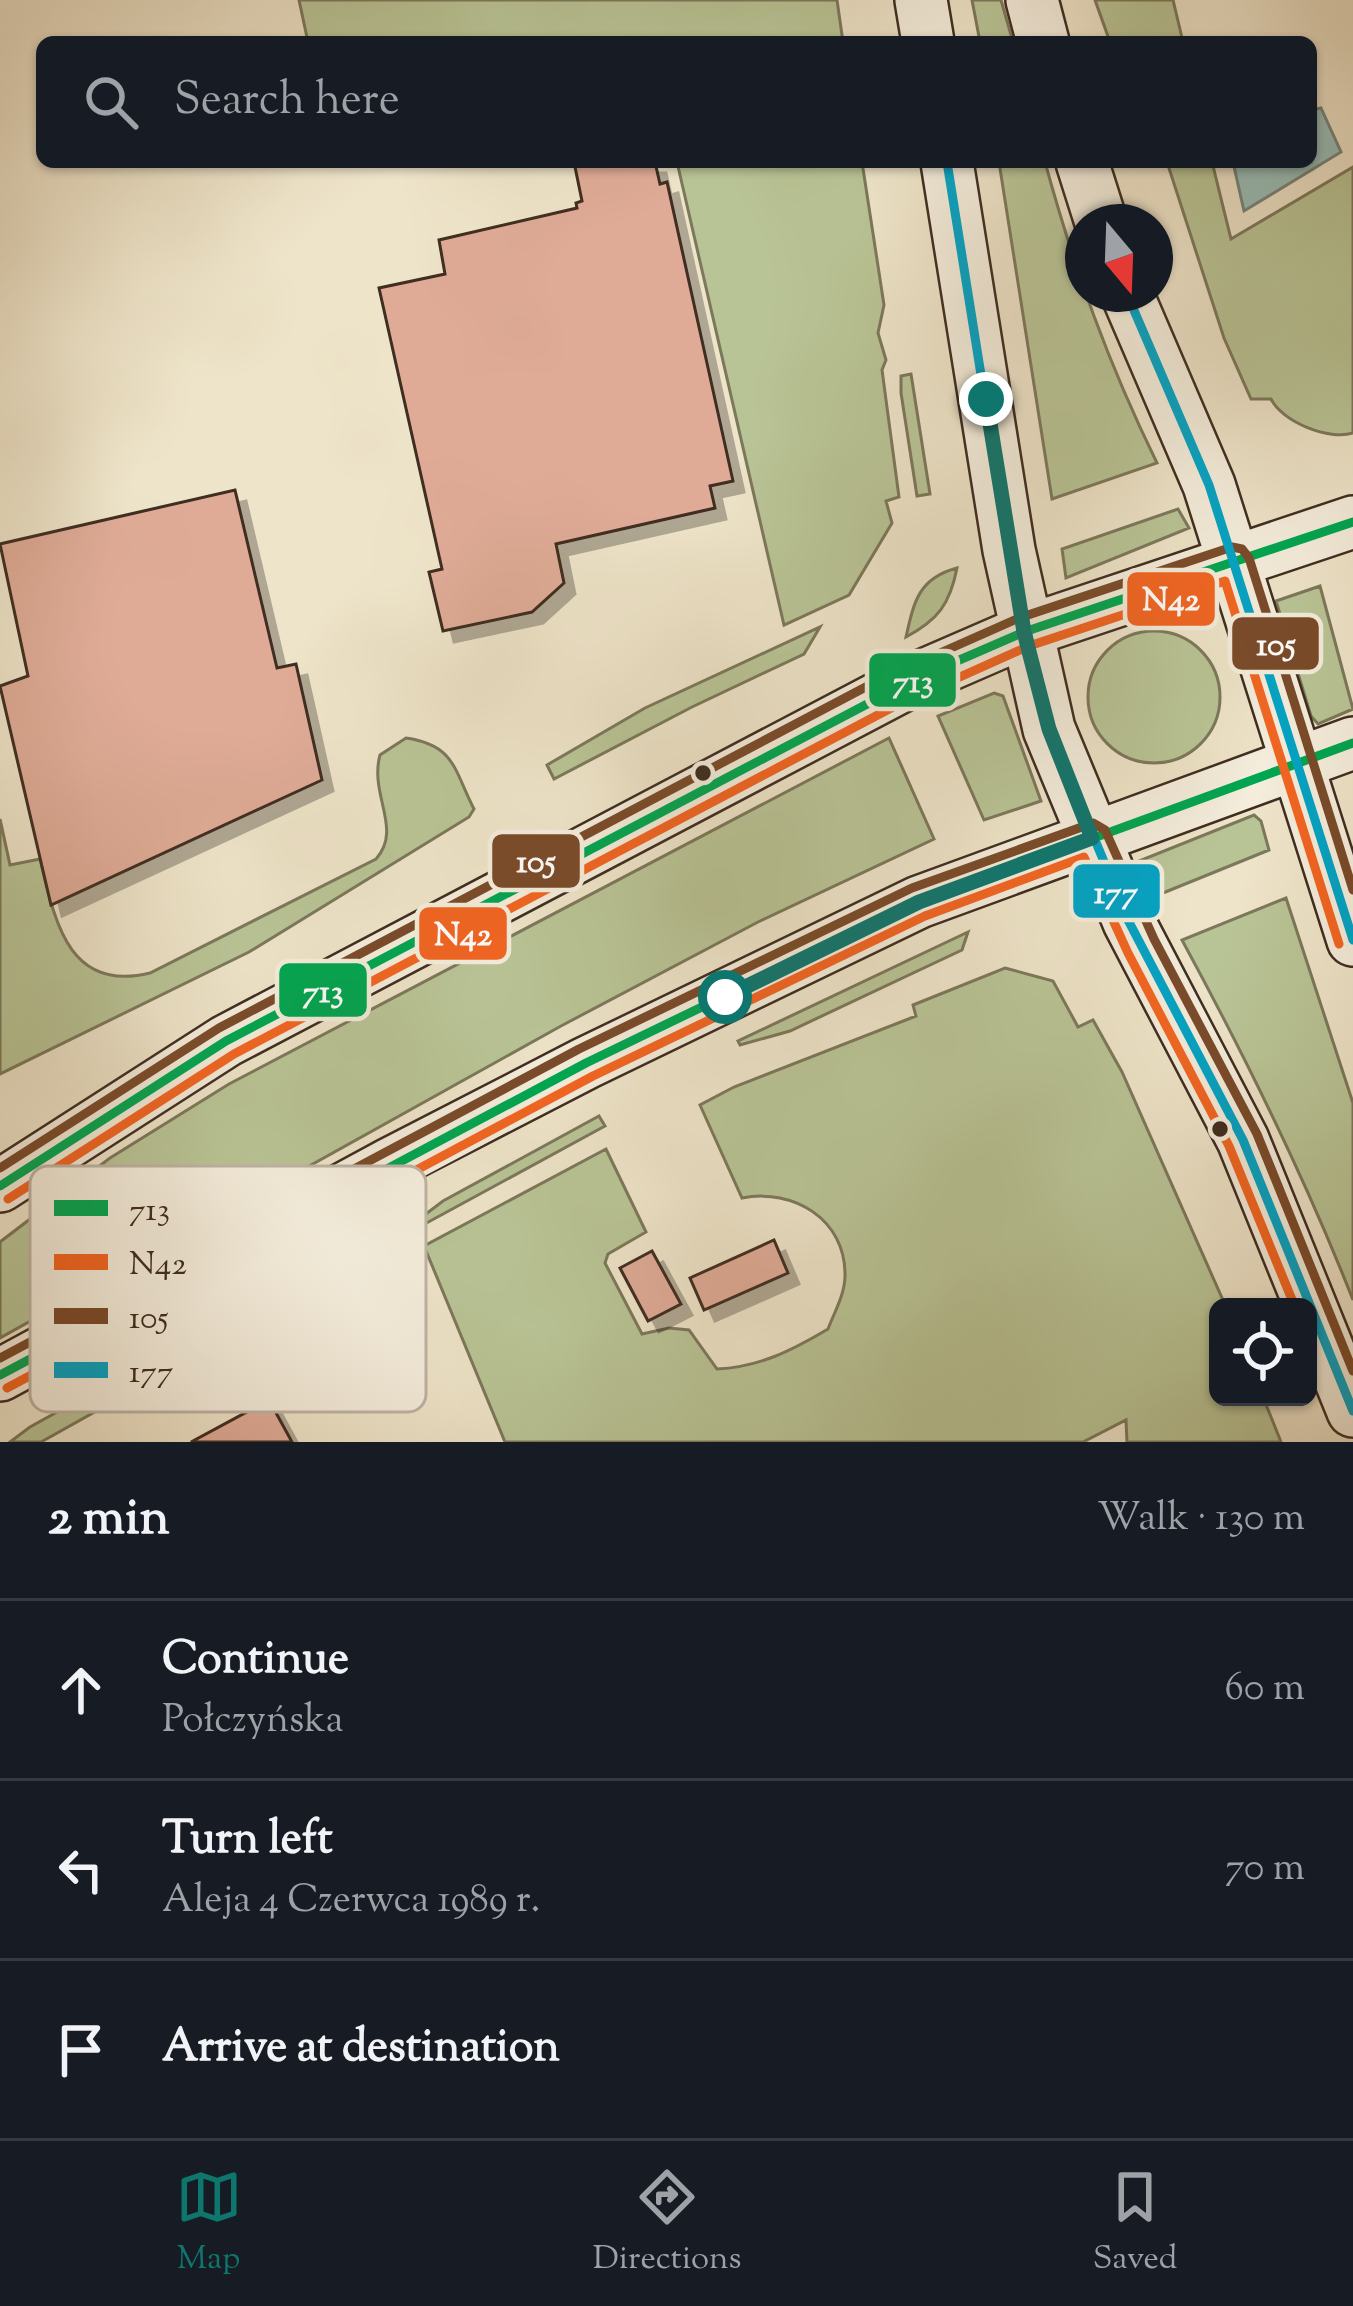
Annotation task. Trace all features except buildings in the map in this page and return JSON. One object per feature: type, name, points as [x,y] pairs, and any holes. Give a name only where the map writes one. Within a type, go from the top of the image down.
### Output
[{"type":"main road","points":[[921,0],[927,36]]},
{"type":"main road","points":[[1032,0],[1041,36]]},
{"type":"main road","points":[[948,168],[1024,632],[1049,729],[1135,934],[1243,1140],[1353,1411]]},
{"type":"main road","points":[[1084,168],[1095,204]]},
{"type":"main road","points":[[1134,312],[1208,484],[1353,940]]},
{"type":"main road","points":[[31,1166],[226,1041],[911,681],[1024,632],[1353,521]]},
{"type":"main road","points":[[386,1166],[586,1063],[919,902],[1353,743]]},
{"type":"main road","points":[[0,1186],[30,1167]]},
{"type":"main road","points":[[0,1375],[30,1359]]},
{"type":"green space","points":[[299,0],[837,0],[842,36],[307,36]]},
{"type":"green space","points":[[972,0],[1001,0],[1011,36],[979,36]]},
{"type":"green space","points":[[1095,0],[1173,0],[1182,36],[1108,36]]},
{"type":"green space","points":[[1353,167],[1353,433],[1320,432],[1285,415],[1271,399],[1251,399],[1224,338],[1169,168],[1213,168],[1231,239]]},
{"type":"green space","points":[[678,168],[863,168],[884,305],[878,333],[886,360],[882,370],[899,497],[886,501],[892,523],[849,595],[784,625]]},
{"type":"green space","points":[[1000,168],[1047,168],[1065,230],[1065,312],[1092,312],[1157,463],[1052,499]]},
{"type":"green space","points":[[911,374],[930,494],[917,496],[901,393],[901,376]]},
{"type":"green space","points":[[1178,509],[1189,528],[1066,578],[1062,549]]},
{"type":"green space","points":[[957,568],[941,610],[906,637],[920,593],[934,578]]},
{"type":"green space","points":[[1320,586],[1353,709],[1318,724],[1311,716],[1276,601]]},
{"type":"green space","points":[[820,627],[804,654],[554,779],[547,765],[645,708]]},
{"type":"green space","points":[[1154,631],[1179,636],[1201,650],[1215,672],[1220,697],[1215,722],[1201,744],[1179,758],[1154,763],[1129,758],[1107,744],[1093,722],[1088,697],[1093,672],[1107,650],[1129,636]]},
{"type":"green space","points":[[994,693],[1003,696],[1041,801],[984,820],[938,716]]},
{"type":"green space","points":[[406,738],[444,753],[474,809],[469,817],[249,952],[0,1074],[0,819],[10,865],[40,859],[60,928],[83,962],[100,972],[122,976],[150,973],[376,859],[386,836],[380,755]]},
{"type":"green space","points":[[889,738],[934,839],[758,922],[309,1166],[100,1166],[229,1084]]},
{"type":"green space","points":[[1254,815],[1261,821],[1269,850],[1158,895],[1139,861]]},
{"type":"green space","points":[[1286,898],[1353,1103],[1353,1300],[1273,1117],[1182,940]]},
{"type":"green space","points":[[968,932],[962,950],[790,1031],[740,1045],[738,1041]]},
{"type":"green space","points":[[1005,968],[1053,981],[1078,1027],[1093,1020],[1122,1072],[1222,1298],[1209,1298],[1209,1406],[1267,1406],[1281,1442],[1127,1442],[1126,1420],[1083,1442],[505,1442],[426,1245],[606,1149],[646,1232],[608,1254],[605,1263],[642,1334],[669,1328],[689,1330],[717,1369],[788,1351],[828,1329],[843,1290],[843,1256],[836,1238],[813,1212],[780,1198],[742,1198],[700,1105],[734,1087],[916,1016],[913,1005]]},
{"type":"green space","points":[[599,1116],[605,1126],[426,1223],[426,1214]]},
{"type":"green space","points":[[30,1219],[30,1321],[0,1338],[0,1242]]},
{"type":"green space","points":[[57,1412],[95,1412],[41,1442],[10,1442]]},
{"type":"water","points":[[1321,108],[1341,152],[1317,167],[1317,109]]},
{"type":"water","points":[[1234,168],[1315,168],[1244,211]]},
{"type":"transit line","name":"177","points":[[948,168],[1009,550],[1049,729],[1129,922],[1243,1140],[1353,1411]]},
{"type":"transit line","name":"177","points":[[1135,312],[1209,485],[1353,940]]},
{"type":"transit line","name":"713","points":[[31,1166],[226,1041],[911,681],[1024,632],[1353,522]]},
{"type":"transit line","name":"105","points":[[0,1168],[219,1028],[879,680],[1019,618],[1232,547],[1242,549],[1249,558],[1353,890]]},
{"type":"transit line","name":"N42","points":[[59,1166],[234,1054],[893,707],[1029,646],[1225,581],[1339,944]]},
{"type":"transit line","name":"713","points":[[393,1166],[586,1063],[919,902],[1353,743]]},
{"type":"transit line","name":"105","points":[[360,1166],[579,1049],[912,888],[1093,823],[1105,830],[1154,939],[1257,1134],[1353,1371]]},
{"type":"transit line","name":"N42","points":[[424,1166],[593,1076],[925,916],[1084,857],[1128,953],[1229,1146],[1291,1298]]},
{"type":"transit line","name":"713","points":[[0,1186],[30,1167]]},
{"type":"transit line","name":"N42","points":[[8,1199],[30,1185]]},
{"type":"transit line","name":"105","points":[[0,1358],[30,1342]]},
{"type":"transit line","name":"713","points":[[0,1375],[30,1359]]},
{"type":"transit line","name":"N42","points":[[7,1388],[30,1376]]},
{"type":"route","points":[[725,997],[919,902],[1092,838],[1049,729],[1024,632],[986,399]]}]
